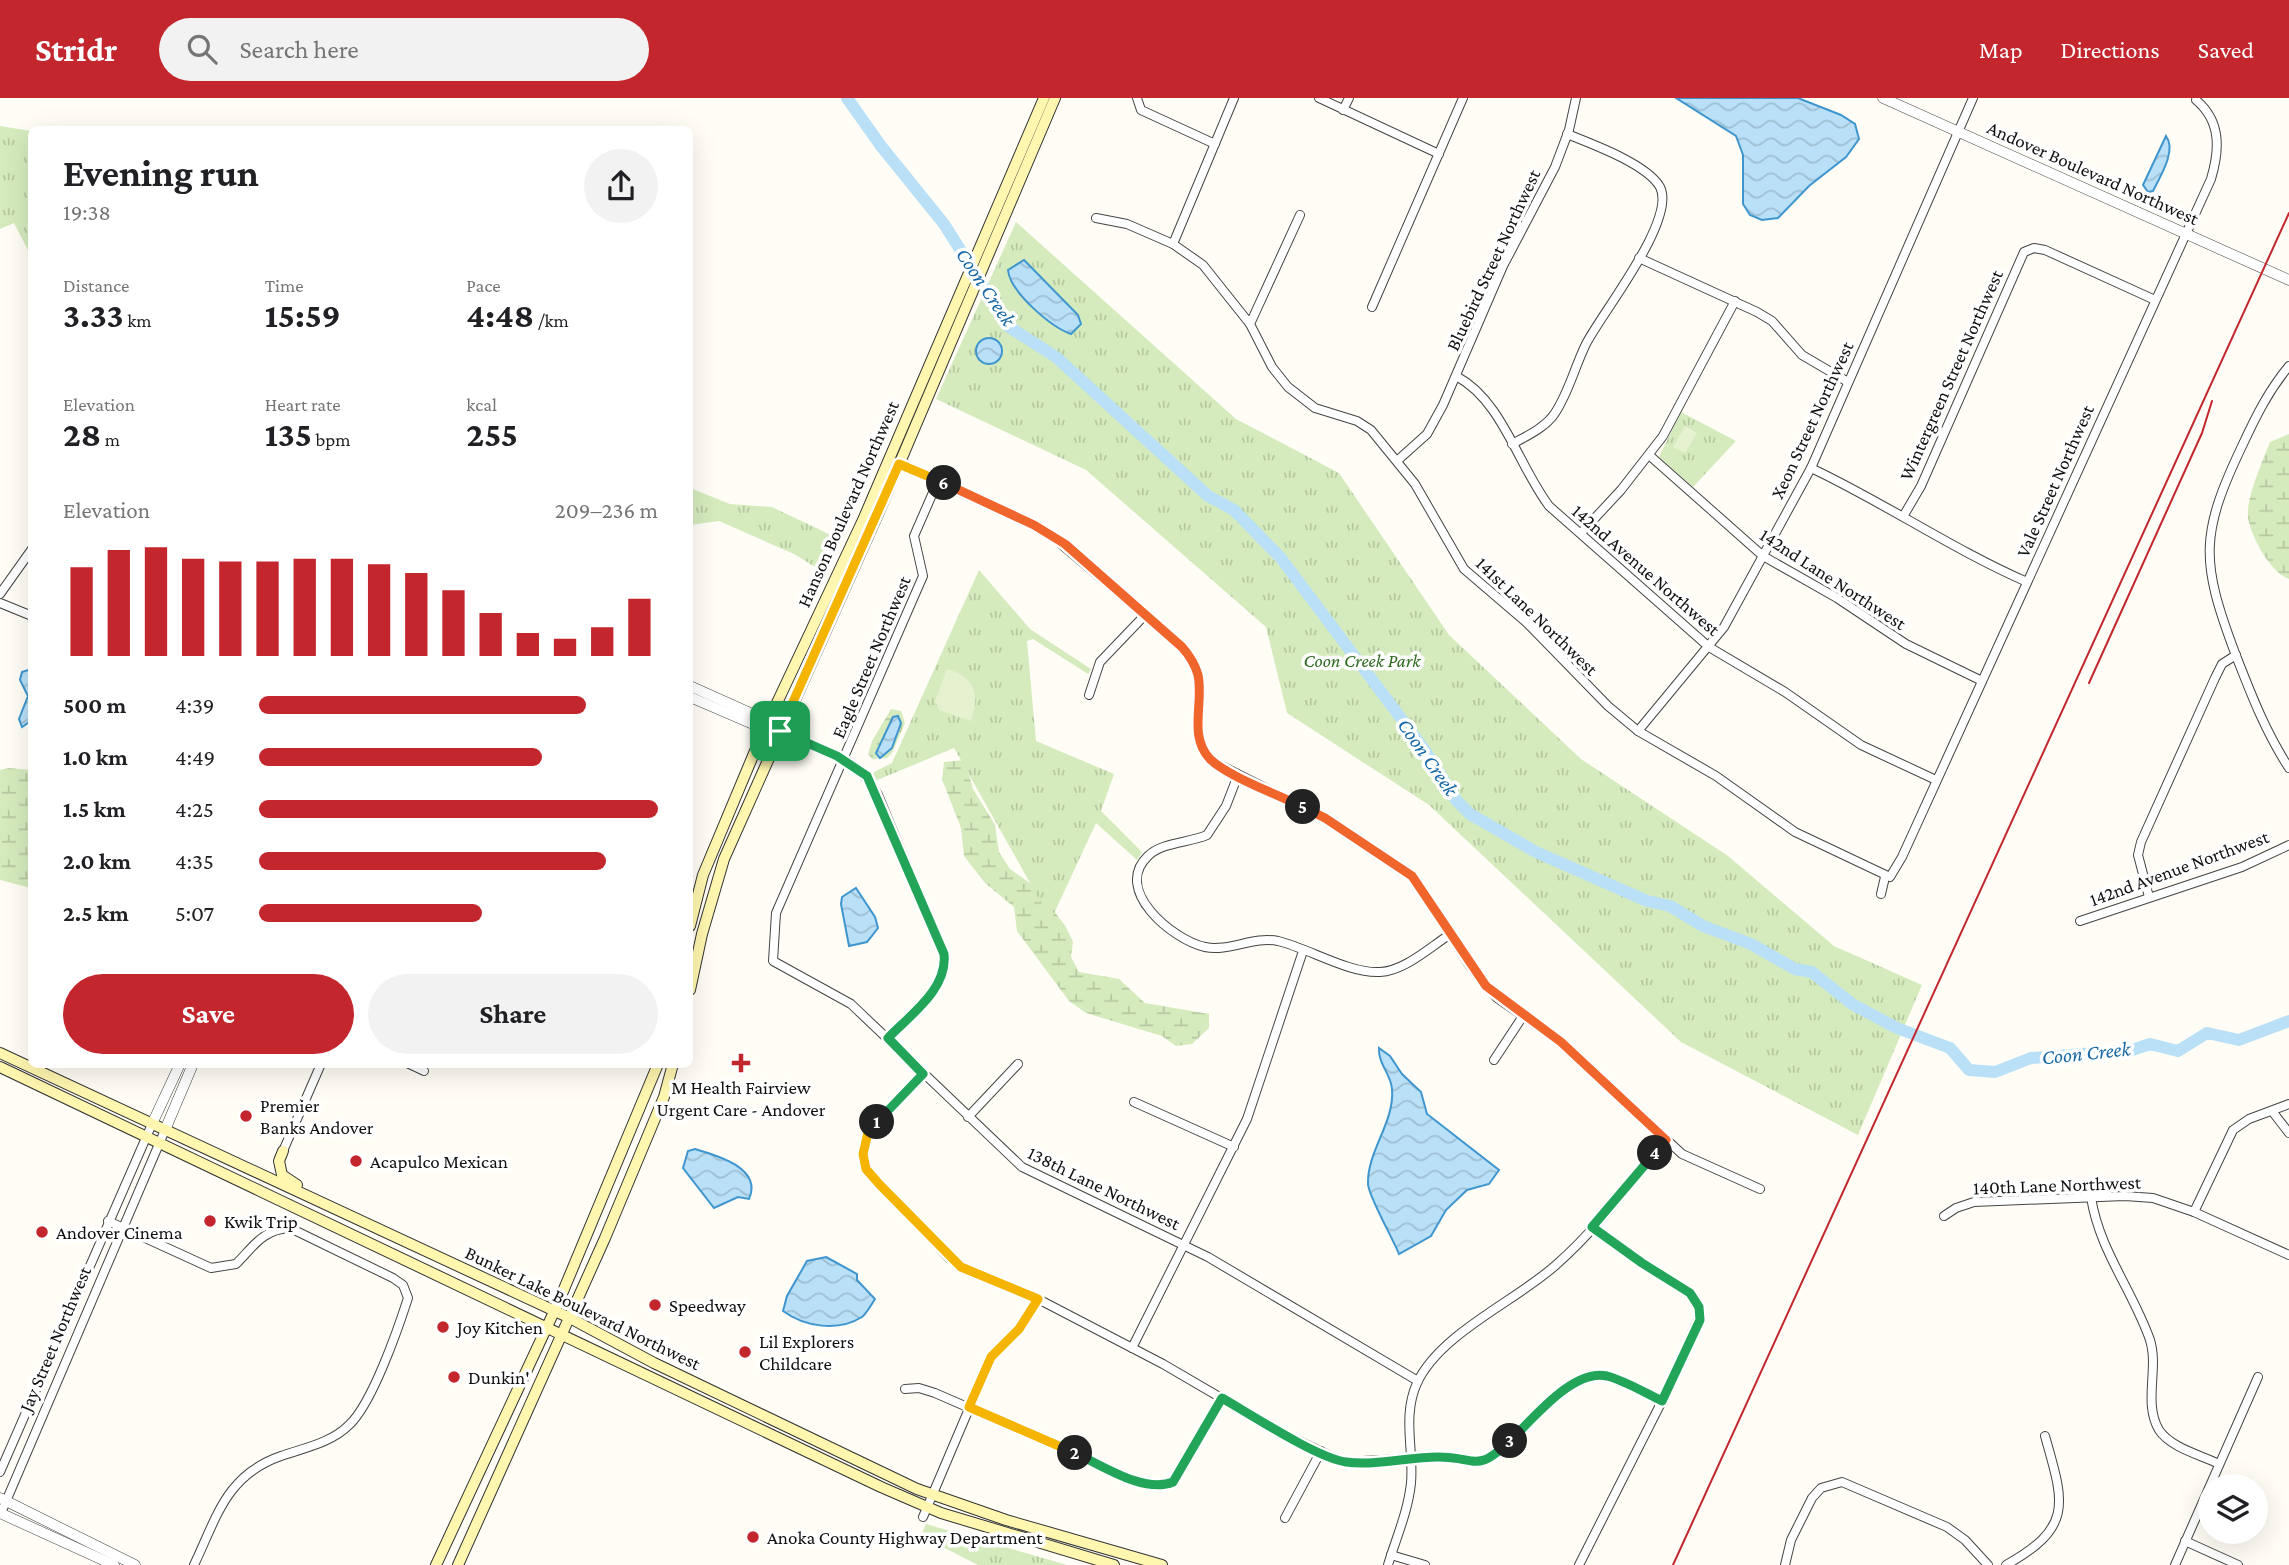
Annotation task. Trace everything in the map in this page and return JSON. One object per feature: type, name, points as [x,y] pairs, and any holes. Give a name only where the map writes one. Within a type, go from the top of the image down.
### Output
[{"type":"main road","name":"Hanson Boulevard Northwest","points":[[693,914],[703,875],[763,723],[863,520],[985,246],[1044,98]]},
{"type":"main road","name":"Hanson Boulevard Northwest","points":[[985,246],[1055,98]]},
{"type":"main road","name":"Hanson Boulevard Northwest","points":[[693,978],[724,859],[899,464],[962,299]]},
{"type":"main road","name":"Bunker Lake Boulevard Northwest","points":[[0,1052],[28,1065]]},
{"type":"main road","name":"Bunker Lake Boulevard Northwest","points":[[0,1067],[562,1335],[738,1422],[910,1499],[925,1512],[1114,1565]]},
{"type":"main road","name":"Bunker Lake Boulevard Northwest","points":[[34,1068],[570,1318],[654,1363],[933,1495],[1006,1520],[1162,1565]]},
{"type":"main road","points":[[436,1565],[499,1436],[656,1068]]},
{"type":"main road","points":[[458,1565],[570,1318],[654,1122],[672,1068]]},
{"type":"main road","points":[[282,1151],[280,1167],[285,1178],[341,1212]]},
{"type":"street","points":[[1137,98],[1141,110],[1214,144]]},
{"type":"street","points":[[1173,244],[1234,98]]},
{"type":"street","points":[[1319,98],[1439,153]]},
{"type":"street","points":[[1343,110],[1349,98]]},
{"type":"street","points":[[1372,307],[1463,98]]},
{"type":"street","name":"Bluebird Street Northwest","points":[[1398,460],[1427,434],[1456,376],[1503,266],[1533,214],[1567,134],[1576,98]]},
{"type":"street","name":"Andover Boulevard Northwest","points":[[1883,98],[2289,280]]},
{"type":"street","name":"Xeon Street Northwest","points":[[1638,731],[1724,627],[1811,468],[1973,98]]},
{"type":"street","name":"Vale Street Northwest","points":[[1881,894],[1982,681],[2211,179],[2217,151],[2212,118],[2196,100]]},
{"type":"street","points":[[1512,444],[1554,415],[1587,343],[1630,278],[1661,207],[1660,188],[1632,165],[1567,134]]},
{"type":"street","points":[[1250,324],[1300,215]]},
{"type":"street","name":"141st Lane Northwest","points":[[1096,218],[1127,224],[1173,244],[1203,265],[1250,324],[1272,367],[1298,398],[1315,408],[1357,421],[1371,430],[1398,460],[1464,569],[1527,622],[1608,706],[1638,731],[1716,776],[1795,832],[1889,876]]},
{"type":"street","name":"Wintergreen Street Northwest","points":[[1904,515],[1921,486],[2019,260],[2029,249],[2045,250],[2155,300]]},
{"type":"street","points":[[1639,258],[1735,301],[1772,321],[1802,355],[1848,382]]},
{"type":"street","points":[[1581,533],[1663,436],[1735,301]]},
{"type":"street","points":[[2289,366],[2267,394],[2218,497],[2208,551],[2210,581],[2261,722],[2289,768]]},
{"type":"street","name":"142nd Avenue Northwest","points":[[1456,376],[1474,385],[1488,402],[1530,481],[1549,506],[1709,647],[1784,692],[1861,745],[1936,780]]},
{"type":"street","name":"142nd Lane Northwest","points":[[1649,455],[1763,556],[1837,598],[1906,644],[1982,681]]},
{"type":"street","points":[[899,464],[1048,533],[1182,647],[1193,660],[1198,676],[1198,739],[1212,761],[1325,818],[1412,876],[1486,986],[1561,1042],[1666,1140],[1698,1163],[1760,1189]]},
{"type":"street","points":[[1811,468],[1904,515],[1947,544],[2027,582]]},
{"type":"street","name":"Eagle Street Northwest","points":[[773,961],[776,913],[923,576],[914,536],[938,481]]},
{"type":"street","points":[[0,594],[28,555]]},
{"type":"street","points":[[0,603],[28,614]]},
{"type":"street","points":[[1089,695],[1100,663],[1145,615]]},
{"type":"street","points":[[2149,897],[2137,855],[2141,842],[2222,664],[2236,655]]},
{"type":"street","points":[[693,688],[843,760],[867,776],[878,794],[937,934],[945,965],[940,984],[888,1038]]},
{"type":"street","points":[[693,697],[763,723]]},
{"type":"street","points":[[1238,775],[1226,806],[1207,835],[1152,852],[1141,865],[1137,876],[1141,900],[1171,929],[1190,941],[1208,947],[1262,938],[1378,972],[1409,961],[1450,935]]},
{"type":"street","name":"142nd Avenue Northwest","points":[[2080,921],[2242,867],[2289,845]]},
{"type":"street","points":[[1132,1348],[1247,1119],[1303,951]]},
{"type":"street","name":"138th Lane Northwest","points":[[773,961],[843,997],[1022,1167],[1185,1245],[1418,1381]]},
{"type":"street","points":[[1494,1060],[1523,1016]]},
{"type":"street","points":[[968,1117],[1018,1064]]},
{"type":"street","name":"Jay Street Northwest","points":[[0,1472],[108,1221],[178,1068]]},
{"type":"street","name":"Jay Street Northwest","points":[[0,1513],[2,1499],[191,1068]]},
{"type":"street","points":[[282,1151],[319,1068]]},
{"type":"street","points":[[419,1068],[424,1070]]},
{"type":"street","points":[[923,1074],[868,1133],[863,1154],[866,1169],[950,1259],[961,1267],[1038,1299],[1132,1348],[1276,1430],[1342,1462],[1441,1457],[1479,1463],[1490,1459],[1557,1394],[1590,1377],[1605,1375],[1662,1401]]},
{"type":"street","points":[[1134,1102],[1234,1147]]},
{"type":"street","points":[[2194,1212],[2233,1130],[2249,1119],[2289,1104]]},
{"type":"street","points":[[2272,1111],[2289,1133]]},
{"type":"street","points":[[1388,1565],[1408,1502],[1409,1409],[1418,1381],[1430,1364],[1468,1329],[1505,1300],[1537,1282],[1592,1227],[1666,1140]]},
{"type":"street","name":"140th Lane Northwest","points":[[1944,1216],[1964,1204],[1974,1202],[2138,1196],[2194,1212],[2289,1255]]},
{"type":"street","points":[[2091,1197],[2099,1236],[2150,1341],[2152,1406],[2159,1429],[2174,1443],[2219,1464]]},
{"type":"street","points":[[108,1221],[211,1268],[236,1264],[261,1236],[279,1228],[290,1228],[403,1285],[408,1298],[395,1336],[351,1424],[334,1437],[261,1464],[239,1478],[228,1493],[194,1565]]},
{"type":"street","points":[[1579,1565],[1662,1401],[1701,1316],[1696,1300],[1690,1293],[1592,1227]]},
{"type":"street","points":[[925,1512],[991,1357],[1019,1329],[1038,1299]]},
{"type":"street","points":[[2175,1565],[2258,1377]]},
{"type":"street","points":[[905,1389],[927,1391],[969,1407],[1142,1483],[1168,1484],[1173,1482],[1222,1398]]},
{"type":"street","points":[[2006,1565],[2039,1545],[2056,1521],[2060,1488],[2045,1436]]},
{"type":"street","points":[[1285,1518],[1321,1451]]},
{"type":"street","points":[[1785,1565],[1791,1539],[1812,1497],[1821,1488],[1842,1482],[1858,1486],[1939,1523],[1965,1540],[1987,1565]]},
{"type":"street","points":[[2,1499],[135,1565]]},
{"type":"street","points":[[0,1513],[114,1565]]},
{"type":"street","points":[[2185,1541],[2238,1565]]},
{"type":"street","points":[[1391,1555],[1425,1565]]},
{"type":"green space","points":[[0,126],[28,131],[28,250],[14,223],[0,229]]},
{"type":"green space","name":"Coon Creek Park","points":[[1016,222],[1236,419],[1339,473],[1449,635],[1581,759],[1728,856],[1834,946],[1922,985],[1858,1135],[1681,1042],[1429,805],[1287,713],[1266,627],[1086,470],[936,399]]},
{"type":"green space","points":[[1681,412],[1736,441],[1693,487],[1659,457]]},
{"type":"green space","points":[[1685,426],[1697,433],[1685,453],[1673,447]]},
{"type":"green space","points":[[2289,434],[2289,579],[2275,569],[2262,553],[2253,534],[2248,509],[2252,490],[2270,442]]},
{"type":"green space","points":[[693,489],[730,504],[772,507],[833,536],[820,570],[794,554],[719,521],[693,525]]},
{"type":"green space","points":[[979,570],[1030,629],[1091,669],[1088,674],[1033,639],[1027,641],[1036,741],[1114,774],[1101,811],[1142,852],[1137,860],[1096,823],[1051,920],[954,748],[875,781],[870,774],[892,763]]},
{"type":"green space","points":[[947,669],[964,677],[973,688],[975,703],[971,721],[939,710],[935,701]]},
{"type":"green space","points":[[891,709],[901,711],[905,723],[892,753],[887,758],[872,759],[868,754],[872,741]]},
{"type":"green space","points":[[965,760],[973,789],[995,825],[999,852],[1010,869],[1037,888],[1066,927],[1073,942],[1071,957],[1079,972],[1119,979],[1145,1003],[1209,1014],[1209,1028],[1192,1044],[1176,1046],[1162,1036],[1086,1013],[1069,1001],[1017,931],[1014,907],[985,883],[964,856],[961,828],[942,779],[944,762]]},
{"type":"green space","points":[[0,770],[28,770],[28,887],[0,880]]},
{"type":"green space","points":[[926,1524],[1067,1565],[978,1565],[921,1536]]},
{"type":"water","points":[[1676,98],[1798,98],[1841,115],[1855,124],[1859,139],[1846,157],[1809,186],[1778,218],[1762,220],[1750,215],[1743,204],[1743,155],[1736,136]]},
{"type":"water","points":[[2166,136],[2169,156],[2153,191],[2148,192],[2143,185]]},
{"type":"water","points":[[1024,260],[1078,315],[1081,324],[1071,334],[1033,308],[1010,279],[1008,270]]},
{"type":"water","points":[[989,338],[998,342],[1002,351],[998,360],[989,364],[980,360],[976,351],[980,342]]},
{"type":"water","points":[[28,670],[28,696],[20,680],[22,672]]},
{"type":"water","points":[[28,696],[28,723],[22,727],[19,719]]},
{"type":"water","points":[[898,716],[901,723],[892,748],[880,758],[876,753],[893,717]]},
{"type":"water","points":[[856,888],[875,917],[878,928],[867,942],[849,946],[841,904],[842,897]]},
{"type":"water","points":[[1379,1048],[1390,1056],[1402,1074],[1421,1092],[1427,1114],[1499,1170],[1489,1184],[1467,1190],[1446,1210],[1431,1236],[1399,1254],[1368,1184],[1372,1160],[1392,1101],[1391,1084],[1380,1059]]},
{"type":"water","points":[[695,1149],[725,1159],[744,1171],[752,1188],[749,1199],[738,1197],[714,1208],[683,1168],[688,1151]]},
{"type":"water","points":[[826,1257],[857,1274],[857,1280],[875,1299],[862,1317],[853,1322],[822,1326],[801,1321],[783,1311],[787,1296],[807,1261]]},
{"type":"waterway","name":"Coon Creek","points":[[847,98],[881,146],[944,224],[1009,327],[1056,357],[1208,496],[1234,510],[1280,557],[1424,749],[1456,800],[1470,814],[1536,852],[1647,901],[1670,906],[1703,926],[1751,944],[1795,969],[1812,972],[1852,1004],[1897,1028],[1950,1048],[1969,1070],[1995,1072],[2031,1058],[2132,1050],[2150,1044],[2178,1051],[2207,1033],[2239,1040],[2289,1021]]},
{"type":"railway","points":[[1673,1565],[2289,213]]},
{"type":"railway","points":[[2089,683],[2202,433],[2212,401]]},
{"type":"place","name":"M Health Fairview Urgent Care - Andover","points":[[741,1063]]},
{"type":"place","name":"Premier Banks Andover","points":[[246,1116]]},
{"type":"place","name":"Acapulco Mexican","points":[[356,1161]]},
{"type":"place","name":"Kwik Trip","points":[[210,1221]]},
{"type":"place","name":"Andover Cinema","points":[[42,1232]]},
{"type":"place","name":"Speedway","points":[[655,1305]]},
{"type":"place","name":"Joy Kitchen","points":[[443,1327]]},
{"type":"place","name":"Lil Explorers Childcare","points":[[745,1352]]},
{"type":"place","name":"Dunkin'","points":[[454,1377]]},
{"type":"place","name":"Anoka County Highway Department","points":[[753,1537]]},
{"type":"route","points":[[899,464],[1034,525],[1065,544],[1182,647],[1193,660],[1198,676],[1198,739],[1212,761],[1325,818],[1412,876],[1469,966],[1497,998],[1561,1042],[1666,1140],[1592,1227],[1690,1293],[1699,1307],[1700,1320],[1662,1401],[1605,1375],[1590,1377],[1557,1394],[1490,1459],[1479,1463],[1441,1457],[1355,1463],[1342,1462],[1276,1430],[1222,1398],[1173,1482],[1166,1485],[1142,1483],[969,1407],[991,1357],[1019,1329],[1038,1299],[961,1267],[950,1259],[866,1169],[863,1154],[868,1133],[923,1074],[888,1038],[940,984],[946,969],[944,954],[878,794],[867,776],[858,767],[837,756],[780,731],[899,464]]}]
